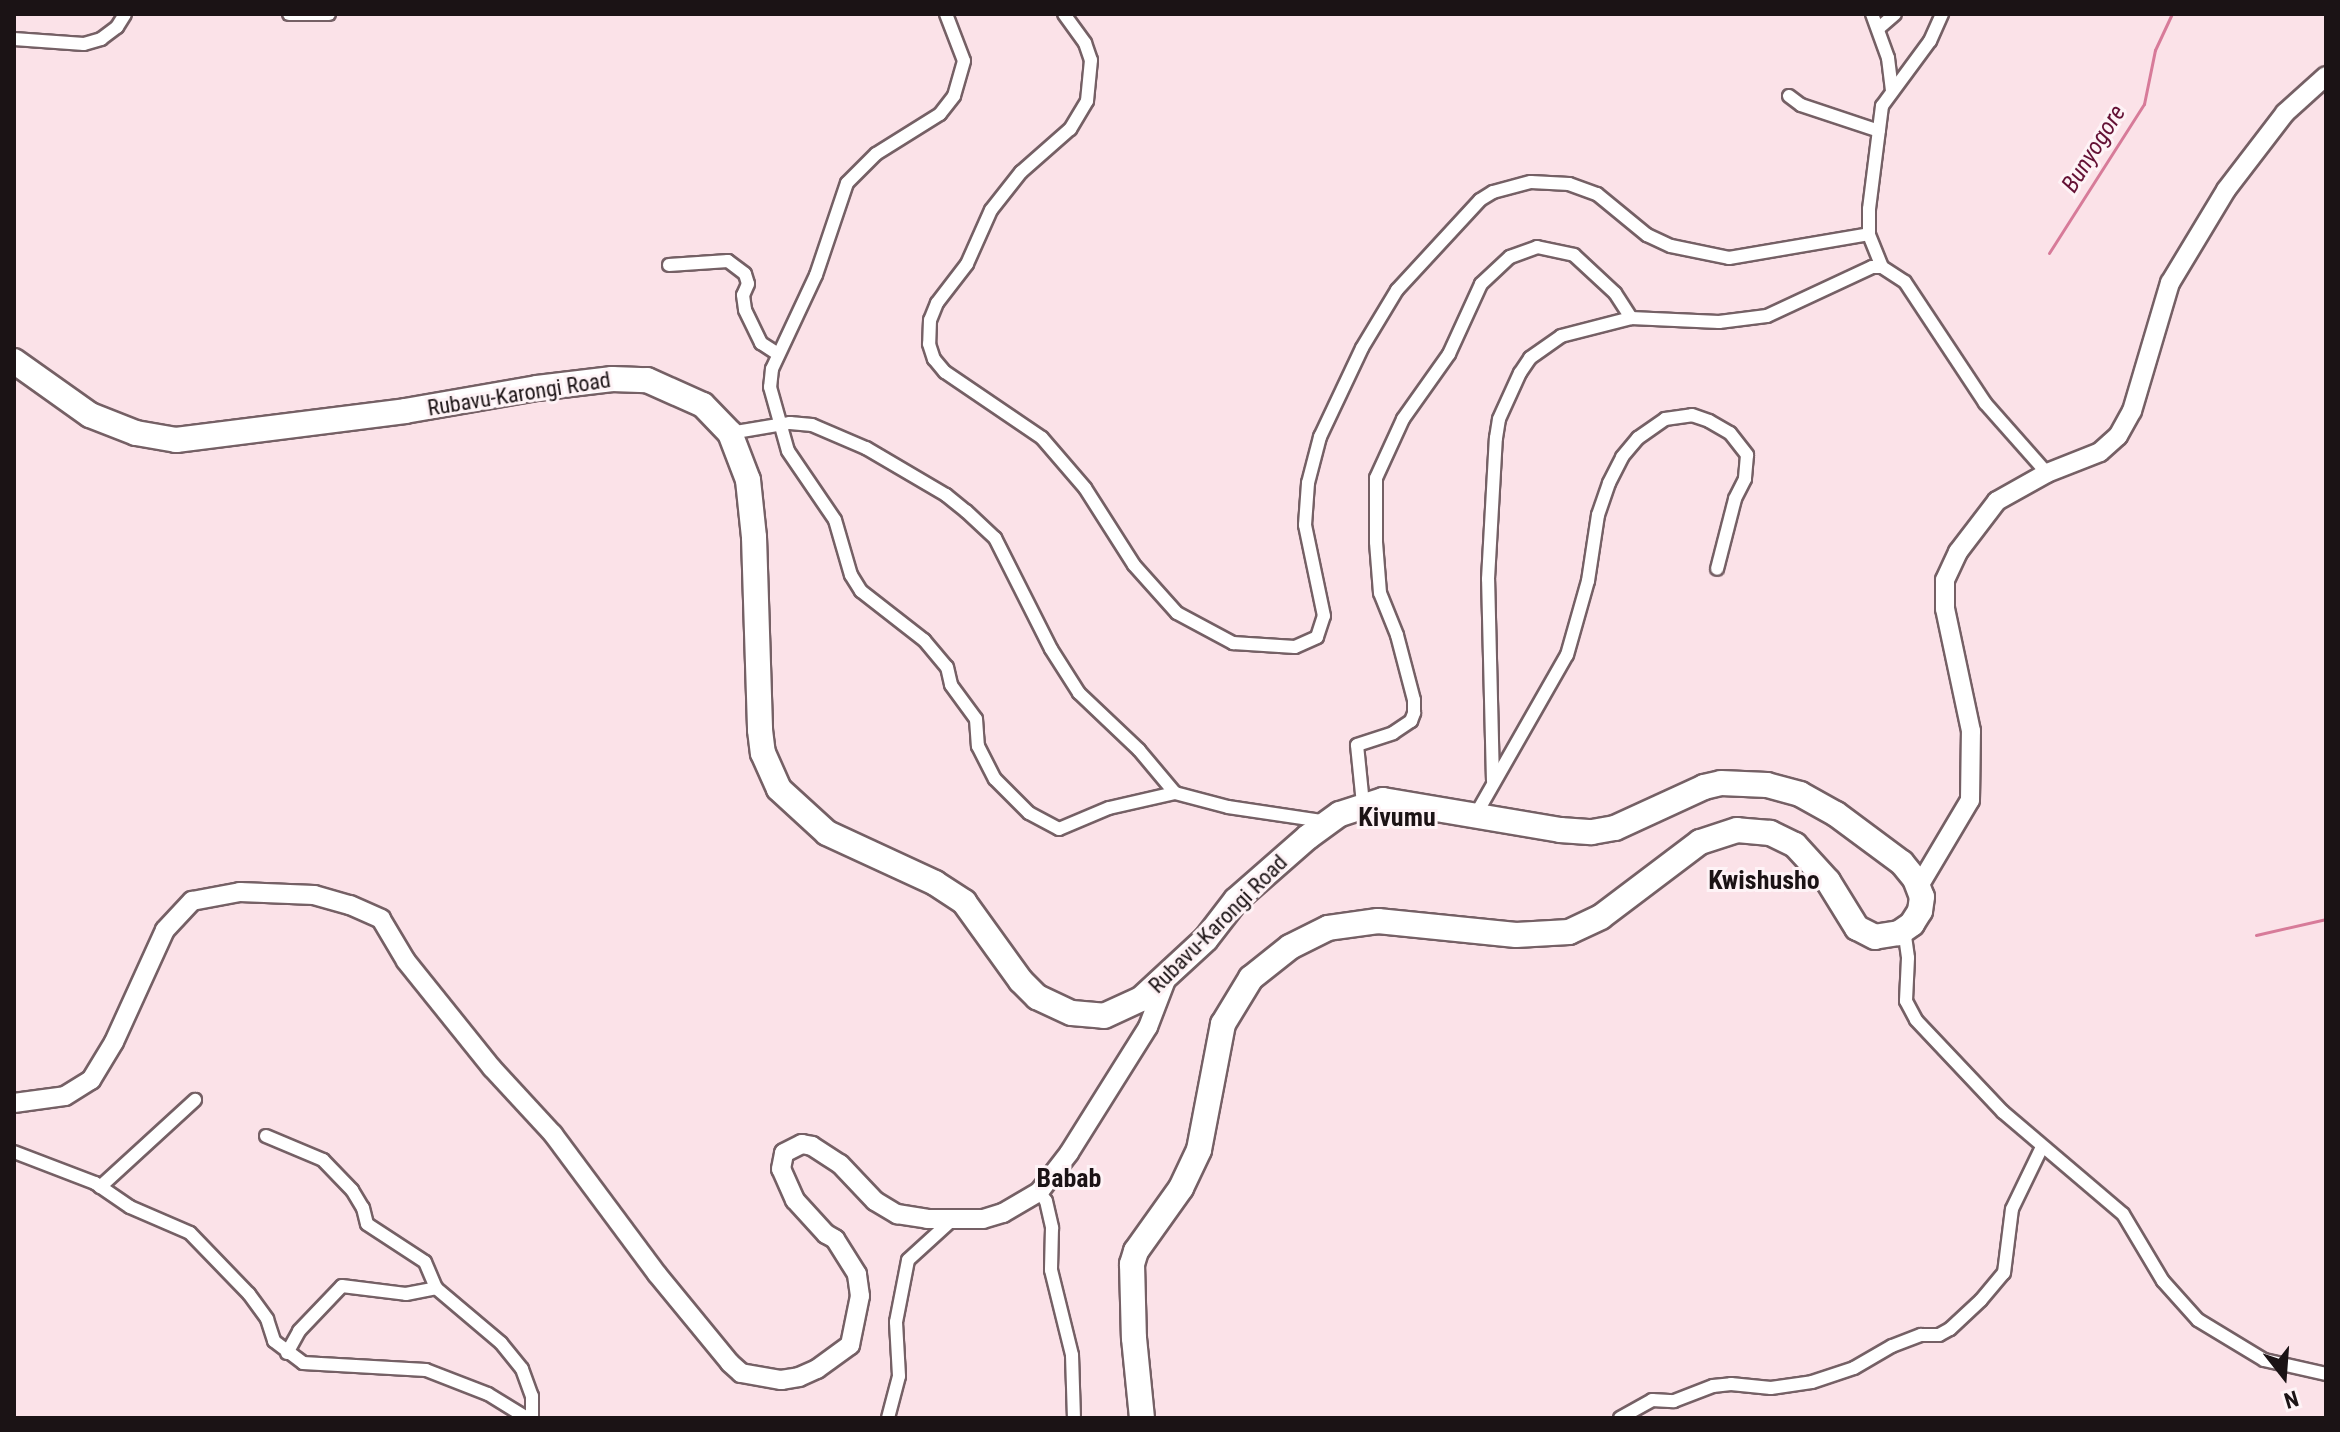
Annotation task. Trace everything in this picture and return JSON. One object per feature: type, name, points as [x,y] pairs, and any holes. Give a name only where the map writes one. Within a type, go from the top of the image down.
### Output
[{"type":"highway","name":"Rubavu-Karongi Road","points":[[14,361],[90,415],[136,433],[176,440],[210,438],[451,404],[537,388],[629,378],[647,380],[685,394],[703,405],[730,433],[748,480],[754,537],[760,730],[763,753],[779,789],[827,833],[935,883],[964,902],[1021,981],[1052,1006],[1072,1013],[1104,1016],[1141,999],[1166,980],[1227,916],[1236,900],[1328,822],[1363,804],[1383,800],[1560,830],[1604,831],[1704,787],[1721,783],[1767,785],[1800,794],[1836,814],[1902,863],[1919,886]]},
{"type":"highway","points":[[1142,1418],[1134,1338],[1132,1264],[1136,1251],[1181,1188],[1199,1150],[1223,1024],[1251,978],[1290,947],[1328,928],[1378,921],[1516,935],[1569,932],[1601,917],[1700,842],[1754,829],[1785,839],[1807,855],[1828,881],[1850,920],[1865,934],[1886,937],[1904,929],[1920,911],[1919,886]]},
{"type":"main road","points":[[1919,886],[1970,800],[1971,731],[1945,609],[1945,580],[1958,552],[1997,501],[2047,473],[2100,452],[2118,436],[2132,411],[2170,283],[2234,179],[2285,113],[2326,76]]},
{"type":"main road","points":[[14,1103],[65,1096],[91,1080],[114,1042],[165,930],[192,901],[240,892],[314,895],[350,905],[381,919],[406,961],[492,1068],[553,1134],[657,1274],[741,1373],[781,1380],[799,1377],[850,1345],[860,1296],[857,1274],[835,1239],[826,1234],[795,1200],[780,1160],[790,1148],[802,1144],[812,1146],[840,1164],[875,1201],[897,1214],[983,1219],[1003,1213],[1039,1192],[1069,1153],[1148,1027],[1166,980]]},
{"type":"street","points":[[14,39],[84,44],[101,39],[117,27],[125,14]]},
{"type":"street","points":[[289,14],[329,14]]},
{"type":"street","points":[[946,14],[960,42],[964,61],[954,96],[940,114],[876,154],[858,168],[847,183],[816,275],[778,354],[770,387],[788,451],[835,520],[851,575],[861,591],[939,655],[947,667],[951,685],[976,719],[978,746],[995,779],[1024,808],[1059,829],[1109,808],[1175,793],[1228,807],[1328,822]]},
{"type":"street","points":[[1064,14],[1085,43],[1091,60],[1087,101],[1070,129],[1021,172],[998,200],[967,264],[937,303],[930,320],[929,344],[934,359],[945,372],[1042,438],[1085,488],[1134,565],[1177,613],[1208,633],[1233,643],[1295,647],[1317,637],[1324,616],[1305,525],[1308,483],[1320,437],[1362,348],[1397,290],[1480,200],[1493,192],[1531,182],[1569,184],[1597,194],[1647,235],[1671,246],[1729,258],[1869,234]]},
{"type":"street","points":[[1872,14],[1879,28],[1892,90]]},
{"type":"street","points":[[1879,28],[1895,14]]},
{"type":"street","points":[[1882,267],[1869,234],[1882,106],[1930,41],[1942,14]]},
{"type":"street","points":[[1789,96],[1801,105],[1879,131]]},
{"type":"street","points":[[1363,804],[1357,745],[1393,733],[1411,721],[1414,713],[1414,700],[1397,635],[1380,593],[1376,542],[1376,478],[1403,419],[1449,354],[1481,284],[1510,257],[1537,247],[1574,255],[1615,293],[1631,318]]},
{"type":"street","points":[[669,265],[728,261],[745,274],[748,284],[743,295],[745,310],[761,343],[778,354]]},
{"type":"street","points":[[1493,781],[1488,579],[1492,465],[1499,419],[1520,373],[1530,358],[1543,347],[1587,326],[1631,318],[1703,322],[1767,316],[1872,267],[1882,267],[1905,282],[1985,403],[2047,473]]},
{"type":"street","points":[[1475,816],[1567,655],[1588,581],[1598,515],[1609,483],[1622,457],[1638,438],[1665,419],[1692,415],[1709,421],[1730,433],[1747,455],[1745,479],[1735,499],[1733,518],[1717,569]]},
{"type":"street","points":[[730,433],[781,425],[812,425],[866,448],[946,495],[982,525],[1005,557],[1051,649],[1079,693],[1139,750],[1175,793]]},
{"type":"street","points":[[1904,929],[1908,958],[1906,1001],[1910,1012],[1989,1098],[2123,1214],[2163,1281],[2198,1320],[2264,1360],[2326,1374]]},
{"type":"street","points":[[100,1187],[195,1100]]},
{"type":"street","points":[[14,1152],[100,1187],[130,1207],[190,1233],[249,1294],[267,1319],[274,1341],[303,1363],[426,1370],[488,1394],[530,1418],[532,1396],[522,1369],[501,1343],[436,1288],[425,1262],[367,1224],[363,1208],[352,1190],[323,1160],[266,1136]]},
{"type":"street","points":[[1620,1418],[1652,1400],[1674,1401],[1713,1386],[1771,1388],[1812,1382],[1854,1368],[1892,1346],[1921,1335],[1939,1335],[1950,1329],[1990,1292],[2004,1273],[2012,1209],[2042,1147]]},
{"type":"street","points":[[1039,1192],[1046,1201],[1052,1228],[1051,1270],[1072,1355],[1074,1418]]},
{"type":"street","points":[[888,1418],[899,1376],[896,1322],[908,1260],[953,1219]]},
{"type":"street","points":[[287,1353],[299,1331],[342,1286],[406,1294],[436,1288]]},
{"type":"waterway","name":"Bunyogore","points":[[2049,253],[2144,104],[2155,50],[2172,14]]},
{"type":"waterway","points":[[2256,935],[2326,919]]},
{"type":"district","name":"Kivumu","points":[[1397,818]]},
{"type":"district","name":"Kwishusho","points":[[1764,881]]},
{"type":"district","name":"Babab","points":[[1069,1179]]}]
